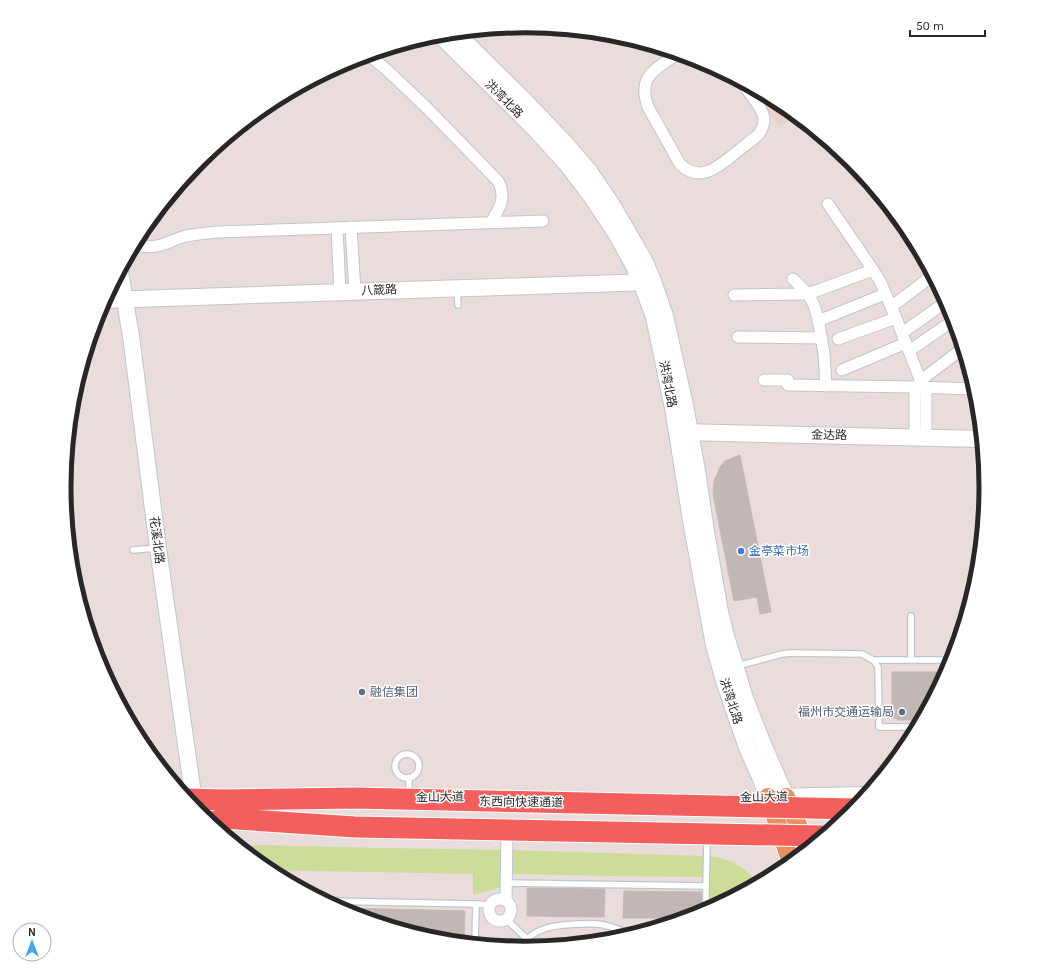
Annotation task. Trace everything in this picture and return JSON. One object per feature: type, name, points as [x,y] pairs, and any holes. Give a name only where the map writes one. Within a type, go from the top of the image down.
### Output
[{"type":"highway","name":"东西向快速通道","points":[[195,798],[223,800],[355,798],[845,809]]},
{"type":"highway","points":[[216,819],[355,827],[806,843]]},
{"type":"main road","name":"洪湾北路","points":[[461,38],[525,101],[589,171],[612,204],[644,260],[647,282]]},
{"type":"main road","name":"洪湾北路","points":[[445,40],[535,129],[570,168],[591,196],[633,264],[647,282],[665,316],[684,432],[691,518],[714,644],[754,722],[786,797]]},
{"type":"main road","name":"花溪北路","points":[[121,280],[131,336],[189,792]]},
{"type":"main road","name":"八箴路","points":[[112,300],[647,282]]},
{"type":"main road","name":"金达路","points":[[684,432],[976,439]]},
{"type":"main road","name":"洪湾北路","points":[[728,669],[746,746],[768,797]]},
{"type":"main road","name":"金山大道","points":[[195,798],[561,796],[680,798],[857,796]]},
{"type":"main road","points":[[768,797],[789,856]]},
{"type":"main road","points":[[786,797],[811,839]]},
{"type":"main road","points":[[222,824],[547,829],[652,841],[806,843]]},
{"type":"street","points":[[672,58],[650,74],[645,84],[645,98],[648,107],[680,164],[689,171],[703,173],[718,167],[758,135],[762,129],[764,121],[763,113],[748,92]]},
{"type":"street","points":[[374,59],[427,108],[498,181],[502,192],[502,197],[499,209],[491,222]]},
{"type":"street","points":[[828,204],[873,270],[902,333],[921,385],[920,437]]},
{"type":"street","points":[[142,245],[157,247],[187,236],[206,233],[543,221]]},
{"type":"street","points":[[348,292],[351,227]]},
{"type":"street","points":[[337,228],[348,292]]},
{"type":"street","points":[[734,295],[808,294],[873,270]]},
{"type":"street","points":[[794,279],[808,294],[814,305],[822,338],[826,386]]},
{"type":"street","points":[[891,307],[928,279]]},
{"type":"street","points":[[818,321],[885,294]]},
{"type":"street","points":[[902,333],[941,306]]},
{"type":"street","points":[[838,339],[896,318]]},
{"type":"street","points":[[842,370],[907,347],[948,323]]},
{"type":"street","points":[[738,337],[822,338]]},
{"type":"street","points":[[921,385],[959,352]]},
{"type":"street","points":[[764,380],[788,380],[788,385],[921,385],[968,388]]},
{"type":"street","points":[[506,900],[497,899],[490,905],[490,914],[498,921],[509,917],[511,910],[506,900],[507,828]]},
{"type":"lane","points":[[457,288],[458,305]]},
{"type":"lane","points":[[133,550],[158,548]]},
{"type":"lane","points":[[911,616],[911,660]]},
{"type":"lane","points":[[728,669],[782,654],[862,654],[873,660],[878,667],[879,727],[910,727]]},
{"type":"lane","points":[[873,660],[944,660]]},
{"type":"lane","points":[[405,754],[412,755],[418,764],[417,771],[409,777],[401,776],[396,770],[396,762],[405,754]]},
{"type":"lane","points":[[409,777],[409,797]]},
{"type":"lane","points":[[706,903],[707,842]]},
{"type":"lane","points":[[506,883],[706,886]]},
{"type":"lane","points":[[342,902],[490,905]]},
{"type":"lane","points":[[475,938],[476,904]]},
{"type":"lane","points":[[506,919],[527,940],[537,932],[555,926],[603,924],[621,930]]},
{"type":"shaded area","points":[[756,97],[791,120],[780,127]]},
{"type":"green space","points":[[249,847],[505,850],[706,856],[728,860],[742,868],[755,878],[710,901],[709,877],[502,874],[501,887],[473,895],[473,874],[283,870]]},
{"type":"building","name":"金亭菜市场","points":[[740,455],[771,612],[760,614],[757,597],[734,601],[713,494],[714,481],[720,467],[725,461]]},
{"type":"building","points":[[892,672],[939,672],[914,720],[898,720],[893,717]]},
{"type":"building","points":[[527,888],[605,889],[604,917],[527,916]]},
{"type":"building","points":[[624,891],[702,892],[701,905],[671,917],[623,918]]},
{"type":"building","points":[[357,908],[465,911],[464,937],[407,926]]},
{"type":"place","name":"金亭菜市场","points":[[741,551]]},
{"type":"place","name":"融信集团","points":[[362,692]]},
{"type":"place","name":"福州市交通运输局","points":[[902,712]]}]
